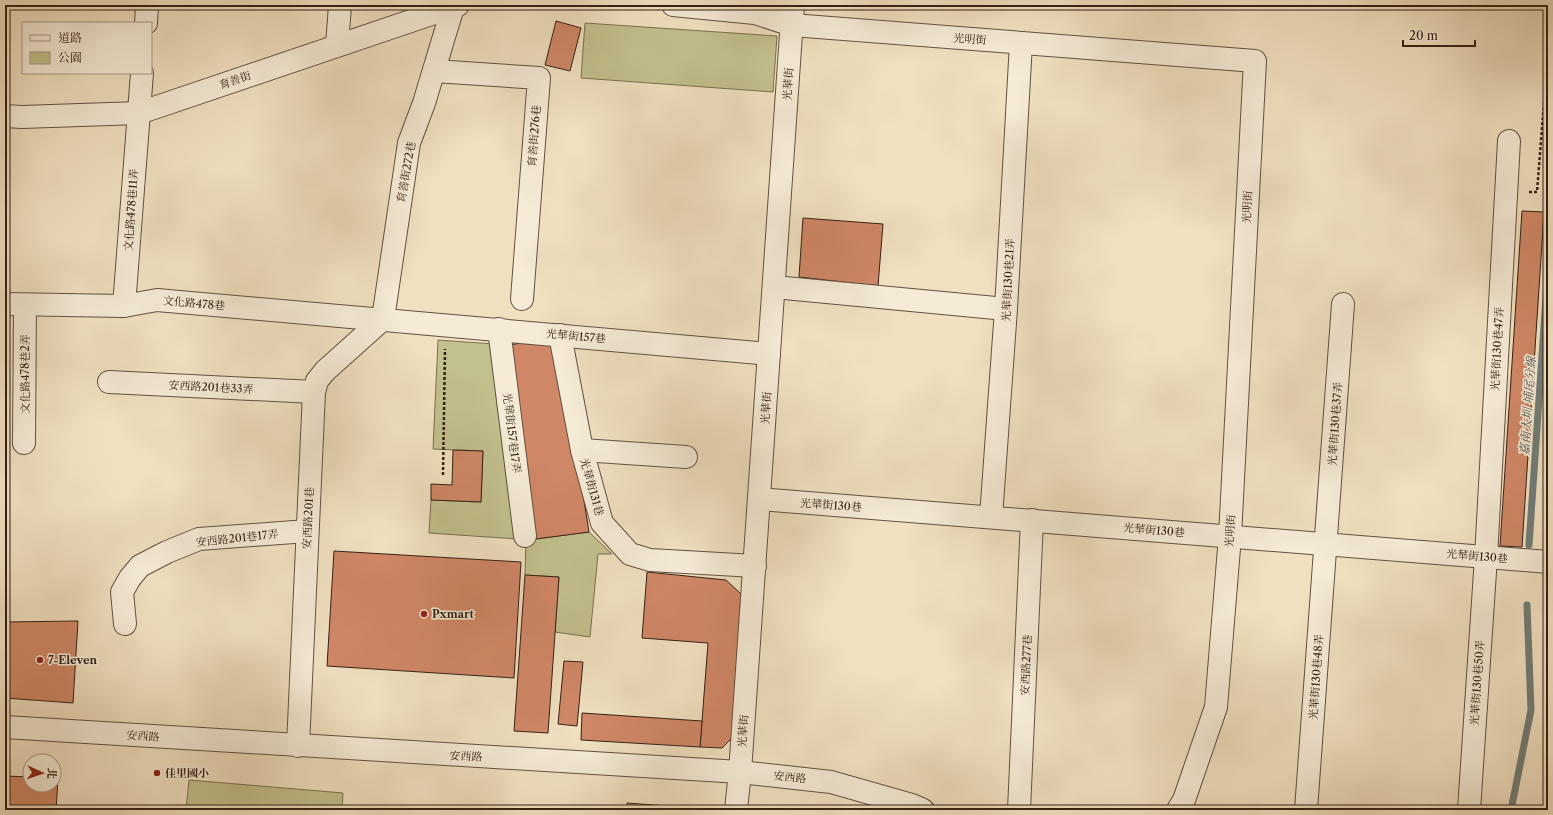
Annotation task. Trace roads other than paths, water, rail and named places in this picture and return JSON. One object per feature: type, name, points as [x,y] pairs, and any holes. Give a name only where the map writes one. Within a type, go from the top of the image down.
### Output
[{"type":"street","points":[[146,22],[147,5]]},
{"type":"street","points":[[337,46],[340,5]]},
{"type":"street","points":[[673,5],[792,15]]},
{"type":"street","name":"育善街","points":[[5,116],[22,117],[139,113],[456,6]]},
{"type":"street","name":"育善街272巷","points":[[383,319],[409,143],[456,6]]},
{"type":"street","name":"光明街","points":[[792,15],[1021,43],[1255,61],[1230,536],[1216,707],[1184,800],[1178,810]]},
{"type":"street","name":"光華街","points":[[736,810],[740,772],[792,15]]},
{"type":"street","name":"光華街130巷21弄","points":[[991,517],[1006,309],[1021,43]]},
{"type":"street","name":"育善街276巷","points":[[434,71],[539,78],[522,299]]},
{"type":"street","name":"文化路478巷11弄","points":[[124,306],[142,74]]},
{"type":"street","name":"光華街130巷47弄","points":[[1486,556],[1509,141]]},
{"type":"street","points":[[774,287],[1006,309]]},
{"type":"street","name":"文化路478巷","points":[[15,304],[124,306],[157,300],[383,319]]},
{"type":"street","name":"文化路478巷2弄","points":[[15,304],[24,443]]},
{"type":"street","name":"光華街130巷37弄","points":[[1326,544],[1344,304]]},
{"type":"street","name":"光華街157巷","points":[[383,319],[769,354]]},
{"type":"street","name":"安西路201巷","points":[[298,746],[314,392],[317,382],[324,371],[383,319]]},
{"type":"street","name":"光華街157巷17弄","points":[[499,329],[526,536]]},
{"type":"street","name":"光華街131巷","points":[[560,335],[582,450],[602,523],[630,554],[650,560],[754,566]]},
{"type":"street","name":"安西路201巷33弄","points":[[109,382],[314,392]]},
{"type":"street","points":[[582,450],[686,457]]},
{"type":"street","name":"光華街130巷","points":[[759,499],[1548,562]]},
{"type":"street","name":"安西路277巷","points":[[1019,810],[1032,520]]},
{"type":"street","name":"安西路201巷17弄","points":[[125,624],[122,592],[130,578],[140,566],[167,552],[199,539],[307,531]]},
{"type":"street","name":"光華街130巷48弄","points":[[1306,810],[1326,544]]},
{"type":"street","name":"光華街130巷50弄","points":[[1469,810],[1486,556]]},
{"type":"street","name":"安西路","points":[[5,727],[740,772],[831,782],[916,808]]},
{"type":"waterway","name":"嘉南大圳 埔尾分線","points":[[1529,545],[1548,268]]},
{"type":"waterway","name":"嘉南大圳 埔尾分線","points":[[1511,810],[1531,710],[1527,605]]},
{"type":"place","name":"Pxmart","points":[[424,614]]},
{"type":"place","name":"7-Eleven","points":[[40,660]]},
{"type":"place","name":"佳里國小","points":[[157,773]]}]
